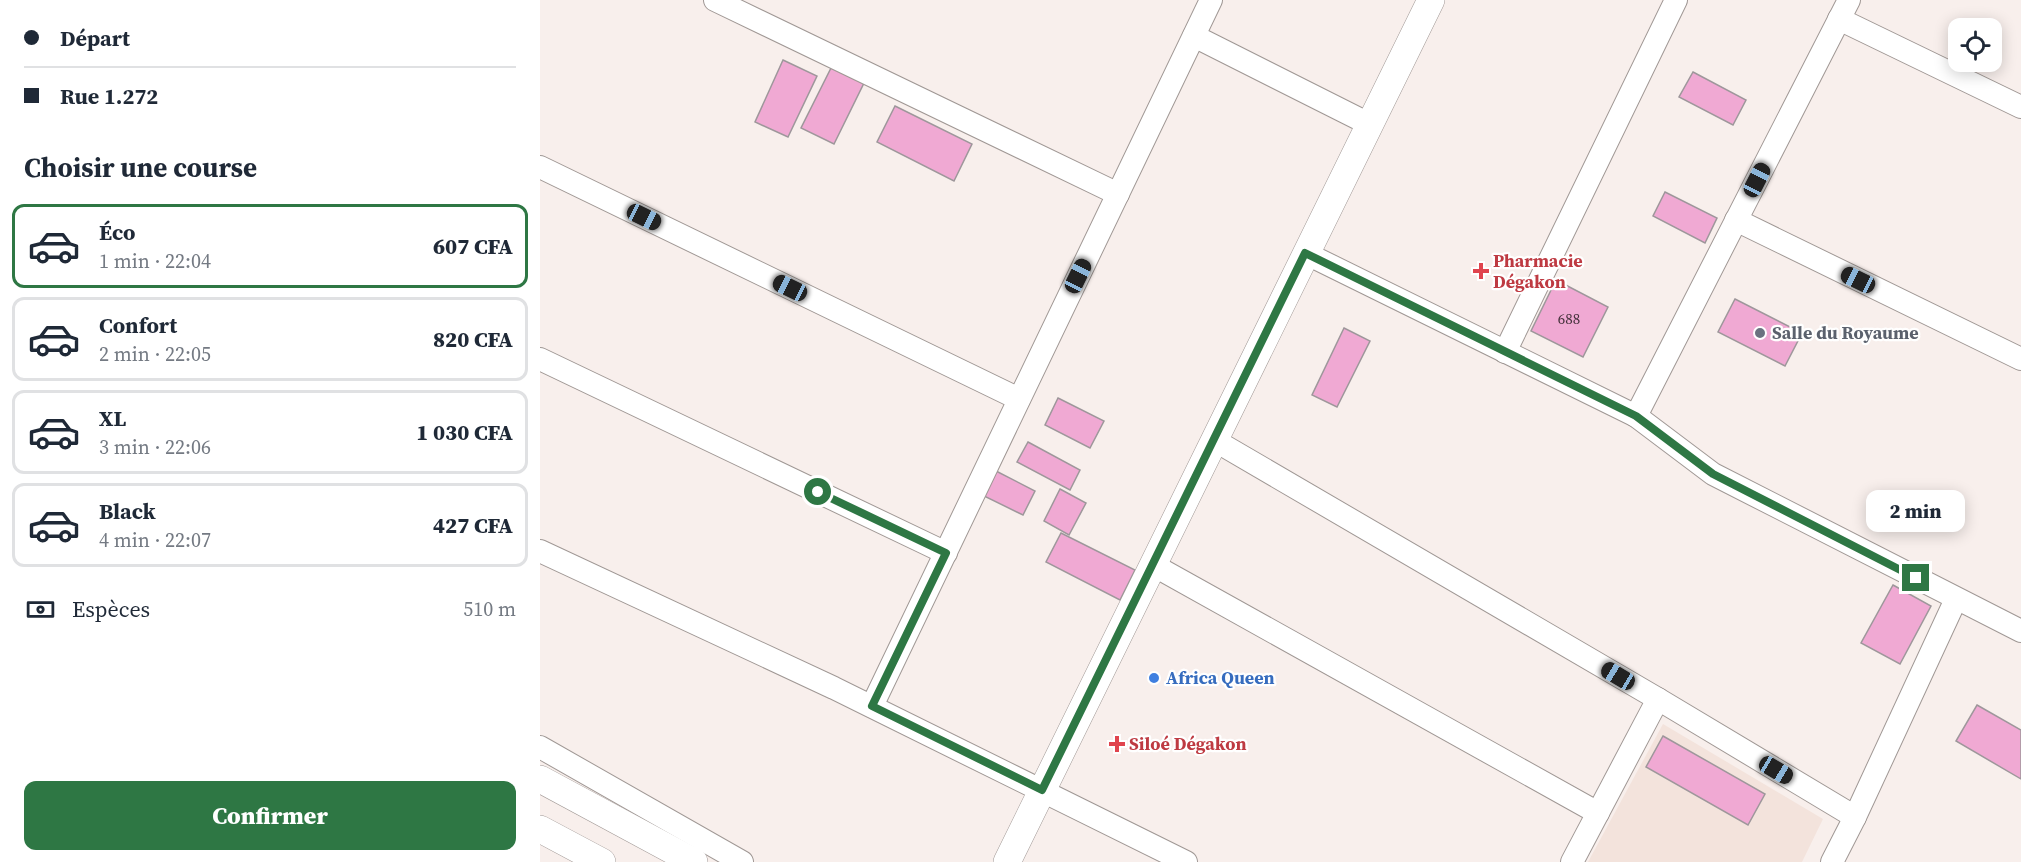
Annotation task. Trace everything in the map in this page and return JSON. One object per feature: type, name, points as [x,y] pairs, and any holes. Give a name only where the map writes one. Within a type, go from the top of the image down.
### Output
[{"type":"street","points":[[715,0],[1118,194]]},
{"type":"street","points":[[872,706],[1211,0]]},
{"type":"street","points":[[1007,862],[1431,0]]},
{"type":"street","points":[[1505,352],[1676,0]]},
{"type":"street","points":[[1636,416],[1844,9],[2021,107]]},
{"type":"street","points":[[1194,36],[1369,124]]},
{"type":"street","points":[[540,167],[1019,399]]},
{"type":"street","points":[[1736,220],[2021,360]]},
{"type":"street","points":[[1305,253],[1636,416],[1713,474],[2021,631]]},
{"type":"street","points":[[540,359],[946,553]]},
{"type":"street","points":[[1214,440],[1658,699],[1855,818]]},
{"type":"street","points":[[540,551],[872,706],[1186,862]]},
{"type":"street","points":[[1153,565],[1598,813]]},
{"type":"street","points":[[1832,862],[1855,818],[1956,599]]},
{"type":"street","points":[[1572,862],[1658,699]]},
{"type":"street","points":[[540,747],[742,862]]},
{"type":"street","points":[[540,779],[694,862]]},
{"type":"street","points":[[540,829],[602,862]]},
{"type":"shaded area","points":[[1663,724],[1823,819],[1802,862],[1588,862]]},
{"type":"building","points":[[783,60],[817,76],[788,137],[755,122]]},
{"type":"building","points":[[832,66],[864,83],[834,144],[801,128]]},
{"type":"building","points":[[1693,72],[1746,100],[1733,125],[1679,97]]},
{"type":"building","points":[[895,106],[972,144],[954,181],[877,142]]},
{"type":"building","points":[[1665,192],[1717,218],[1705,243],[1653,216]]},
{"type":"building","points":[[1556,280],[1608,307],[1583,357],[1531,331]]},
{"type":"building","name":"Salle du Royaume","points":[[1735,299],[1802,333],[1785,366],[1718,332]]},
{"type":"building","points":[[1344,328],[1370,341],[1337,407],[1312,395]]},
{"type":"building","points":[[1058,398],[1104,421],[1090,448],[1045,425]]},
{"type":"building","points":[[1028,442],[1080,470],[1070,490],[1017,462]]},
{"type":"building","points":[[996,471],[1035,491],[1023,515],[984,496]]},
{"type":"building","points":[[1060,489],[1086,503],[1069,535],[1044,521]]},
{"type":"building","points":[[1061,533],[1135,570],[1120,600],[1046,562]]},
{"type":"building","points":[[1893,585],[1931,606],[1900,664],[1861,643]]},
{"type":"building","points":[[1977,705],[2021,730],[2021,779],[1956,741]]},
{"type":"building","points":[[1663,736],[1765,794],[1748,825],[1646,767]]},
{"type":"place","name":"Pharmacie Dégakon","points":[[1481,271]]},
{"type":"place","name":"Salle du Royaume","points":[[1760,333]]},
{"type":"place","name":"Africa Queen","points":[[1154,678]]},
{"type":"place","name":"Siloé Dégakon","points":[[1117,744]]},
{"type":"route","points":[[818,492],[946,553],[872,706],[1042,790],[1305,253],[1636,416],[1713,474],[1916,578]]}]
